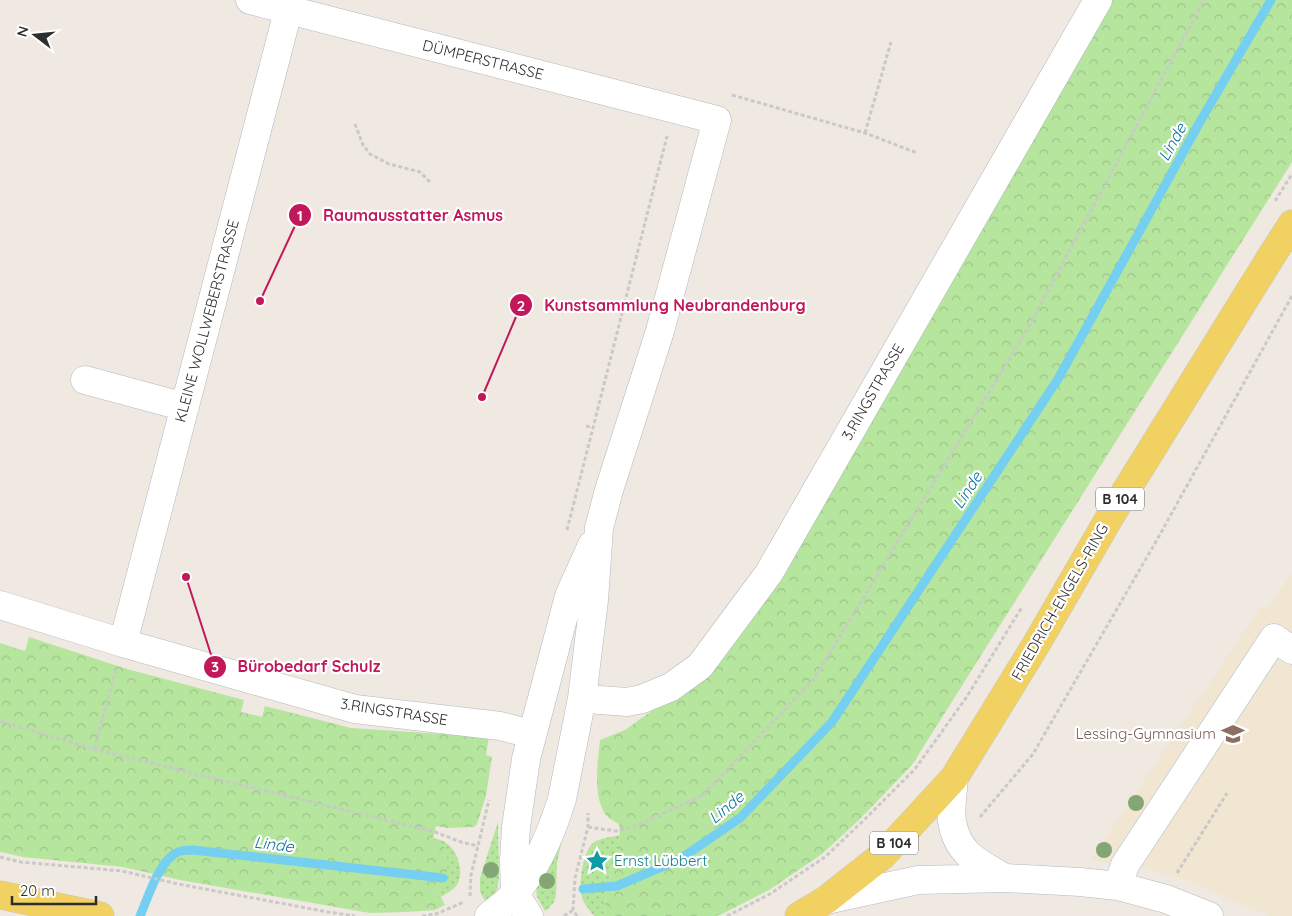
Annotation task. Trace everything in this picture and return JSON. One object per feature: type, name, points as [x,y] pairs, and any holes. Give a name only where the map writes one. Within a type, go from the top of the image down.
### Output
[{"type":"main road","name":"FRIEDRICH-ENGELS-RING","points":[[799,916],[826,900],[883,855],[954,778],[1034,648],[1281,216]]},
{"type":"main road","points":[[0,895],[91,915]]},
{"type":"street","name":"DÜMPERSTRASSE","points":[[250,0],[290,5],[717,120],[660,331],[609,490],[599,528]]},
{"type":"street","name":"3.RINGSTRASSE","points":[[582,698],[627,702],[642,699],[672,687],[700,666],[769,573],[1098,0]]},
{"type":"street","name":"KLEINE WOLLWEBERSTRASSE","points":[[123,643],[290,5]]},
{"type":"street","points":[[85,380],[185,407]]},
{"type":"street","points":[[522,905],[532,870],[557,814],[562,798],[582,698],[594,600],[599,528]]},
{"type":"street","points":[[522,905],[514,860],[516,827],[526,759],[569,596],[599,528]]},
{"type":"street","name":"3.RINGSTRASSE","points":[[0,605],[123,643],[355,709],[500,726],[532,734]]},
{"type":"street","points":[[1118,886],[1125,865],[1274,638],[1292,650]]},
{"type":"street","points":[[954,778],[952,820],[958,842],[965,852],[983,866],[1005,878]]},
{"type":"street","points":[[826,900],[918,880],[1005,878],[1118,886],[1166,899],[1209,916]]},
{"type":"street","points":[[489,916],[522,905]]},
{"type":"path","points":[[577,916],[573,910],[575,878],[588,827],[616,830],[630,828],[702,796],[814,679],[1028,328],[1204,0]]},
{"type":"path","points":[[865,133],[891,42]]},
{"type":"path","points":[[724,93],[865,133],[917,153]]},
{"type":"path","points":[[566,535],[674,109]]},
{"type":"path","points":[[355,124],[363,145],[370,154],[389,164],[420,172],[432,184]]},
{"type":"path","points":[[1281,216],[1292,174]]},
{"type":"path","points":[[980,817],[1033,754],[1158,538],[1292,296]]},
{"type":"path","points":[[586,426],[593,428]]},
{"type":"path","points":[[727,916],[770,894],[825,857],[863,822],[915,769],[966,698],[1024,605]]},
{"type":"path","points":[[94,749],[123,643]]},
{"type":"path","points":[[0,721],[94,749],[425,830],[478,846]]},
{"type":"path","points":[[1166,899],[1175,877],[1227,793]]},
{"type":"path","points":[[422,916],[443,912],[469,900],[471,875],[480,838]]},
{"type":"path","points":[[0,857],[21,862],[122,871],[178,884],[356,916]]},
{"type":"path","points":[[564,916],[573,910]]},
{"type":"shaded area","name":"Lessing-Gymnasium","points":[[1292,573],[1292,916],[1269,916],[1189,881],[1140,867],[1091,860],[1261,606],[1267,609]]},
{"type":"green space","points":[[1106,0],[1292,0],[1292,162],[912,765],[859,820],[822,854],[769,890],[722,914],[716,916],[604,916],[606,894],[620,835],[619,824],[606,815],[597,789],[600,740],[625,730],[706,672]]},
{"type":"green space","points":[[29,637],[127,669],[244,700],[241,712],[262,717],[265,706],[351,728],[489,737],[486,755],[492,757],[486,796],[477,824],[474,827],[447,828],[436,826],[433,838],[443,845],[448,863],[444,885],[437,894],[445,905],[435,910],[370,913],[180,880],[123,867],[23,857],[0,852],[0,643],[25,651]]},
{"type":"green space","points":[[567,816],[557,863],[556,895],[554,902],[545,911],[537,897],[536,888]]},
{"type":"green space","points":[[498,822],[499,879],[497,889],[487,904],[480,892],[480,878]]},
{"type":"green space","points":[[620,835],[606,894],[604,916],[594,916],[585,904],[581,894],[582,870],[586,854],[589,847],[596,841]]},
{"type":"green space","points":[[433,838],[449,845],[456,855],[460,868],[457,885],[441,897],[437,894]]},
{"type":"waterway","name":"Linde","points":[[583,889],[617,886],[680,859],[740,818],[832,722],[1058,379],[1201,120],[1271,0]]},
{"type":"waterway","name":"Linde","points":[[140,916],[165,863],[171,856],[183,850],[443,878]]},
{"type":"place","name":"Raumausstatter Asmus","points":[[260,301]]},
{"type":"place","name":"Kunstsammlung Neubrandenburg","points":[[482,397]]},
{"type":"place","name":"Bürobedarf Schulz","points":[[186,577]]},
{"type":"place","name":"Lessing-Gymnasium","points":[[1233,734]]},
{"type":"place","name":"Ernst Lübbert","points":[[597,861]]}]
